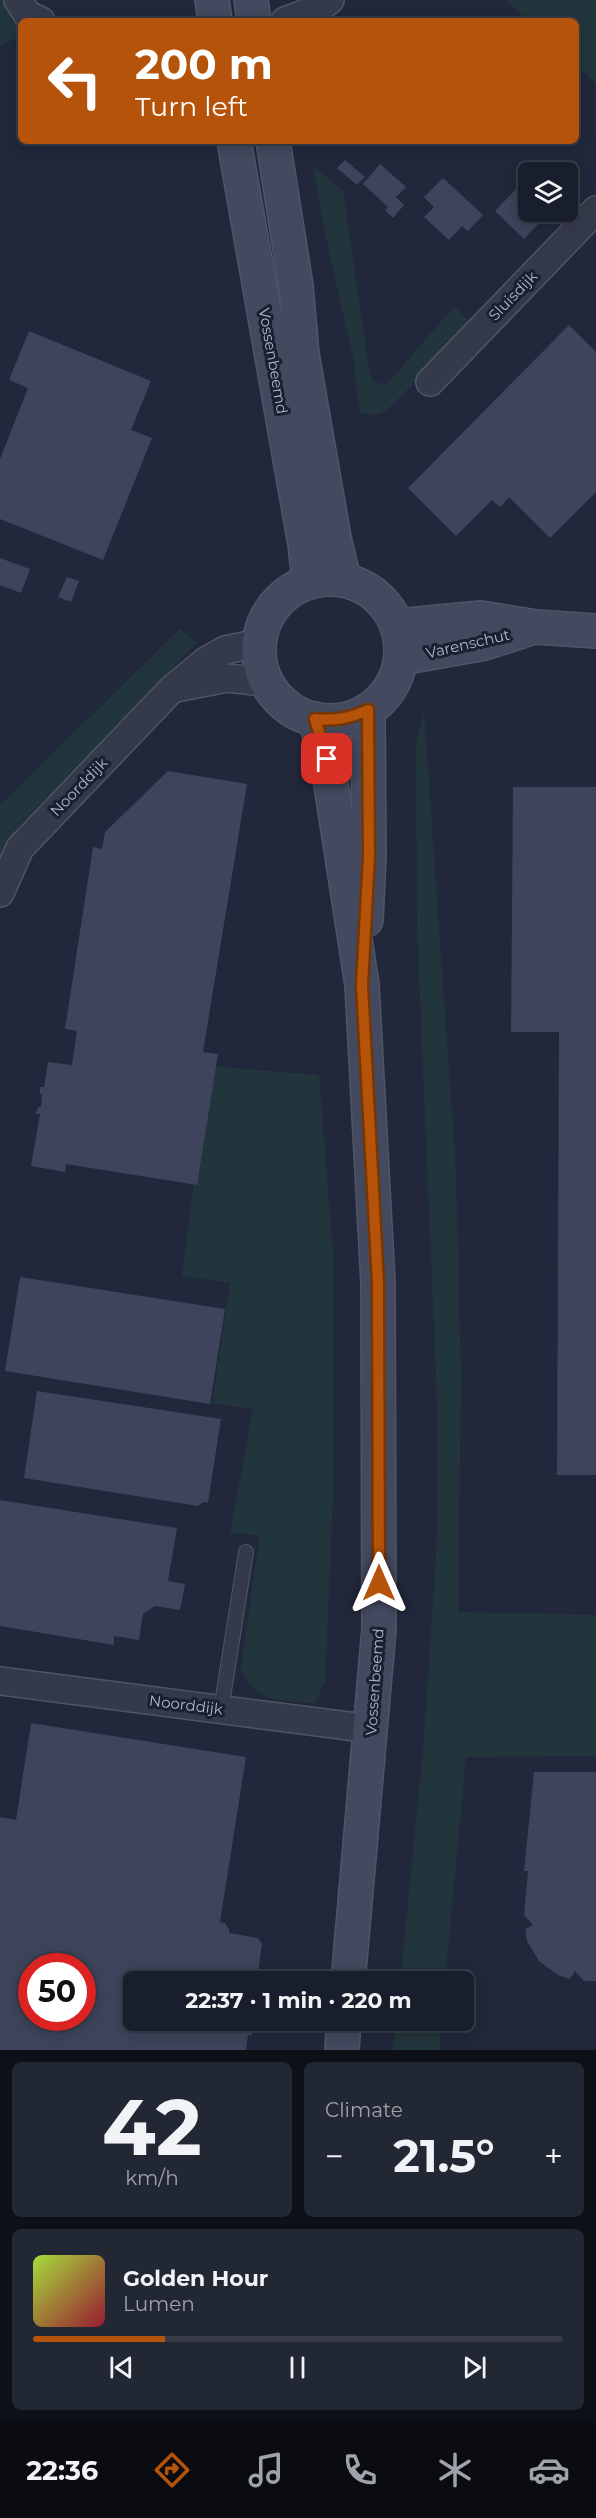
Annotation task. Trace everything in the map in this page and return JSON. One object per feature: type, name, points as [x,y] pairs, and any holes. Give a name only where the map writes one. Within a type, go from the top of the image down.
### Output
[{"type":"main road","points":[[212,0],[215,18]]},
{"type":"main road","points":[[251,0],[254,18]]},
{"type":"main road","name":"Vossenbeemd","points":[[235,144],[305,544],[309,581]]},
{"type":"main road","name":"Vossenbeemd","points":[[273,144],[296,286],[302,354],[334,538],[344,580]]},
{"type":"main road","points":[[326,578],[344,580],[362,586],[377,596],[389,610],[399,642],[395,678],[384,696],[368,710],[334,721],[315,719],[298,713],[283,703],[265,682],[259,658],[259,643],[264,622],[275,605],[290,591],[309,581],[326,578]]},
{"type":"main road","name":"Varenschut","points":[[399,642],[481,618],[536,627],[596,631]]},
{"type":"main road","name":"Vossenbeemd","points":[[362,985],[369,856],[368,710]]},
{"type":"main road","name":"Vossenbeemd","points":[[315,719],[327,759],[362,985],[378,1283],[379,1629],[349,1971]]},
{"type":"main road","points":[[342,2050],[343,2031]]},
{"type":"street","points":[[18,0],[27,14],[34,18]]},
{"type":"street","points":[[293,18],[319,8],[330,0]]},
{"type":"street","name":"Sluisdijk","points":[[430,382],[596,210]]},
{"type":"street","name":"Noorddijk","points":[[0,893],[20,848],[172,689],[207,660],[225,650],[259,643]]},
{"type":"street","points":[[172,689],[227,678],[265,682]]},
{"type":"street","name":"Noorddijk","points":[[0,1681],[372,1729]]},
{"type":"lane","points":[[220,1710],[246,1552]]},
{"type":"shaded area","points":[[0,0],[4,0],[7,11],[18,23],[18,37],[0,46]]},
{"type":"shaded area","points":[[505,0],[596,0],[596,84],[579,68],[579,18],[525,18]]},
{"type":"shaded area","points":[[314,167],[343,191],[369,369],[373,381],[386,385],[454,307],[473,324],[387,410],[377,415],[361,413],[359,406],[354,361],[326,237]]},
{"type":"shaded area","points":[[180,629],[197,643],[19,826],[0,859],[0,805]]},
{"type":"shaded area","points":[[424,712],[456,1172],[461,1378],[458,1612],[596,1615],[596,1756],[466,1757],[446,1971],[401,1971],[423,1751],[436,1559],[438,1480],[436,1375],[417,926],[416,742]]},
{"type":"shaded area","points":[[209,1066],[319,1075],[333,1252],[333,1498],[325,1681],[315,1704],[280,1700],[261,1694],[253,1688],[241,1667],[260,1535],[230,1533],[253,1409],[212,1403],[230,1283],[182,1276]]},
{"type":"shaded area","points":[[395,2031],[441,2031],[439,2050],[393,2050]]},
{"type":"building","points":[[345,160],[365,177],[357,185],[337,168]]},
{"type":"building","points":[[380,164],[406,187],[396,197],[404,205],[393,218],[385,210],[388,207],[363,184]]},
{"type":"building","points":[[443,178],[483,215],[468,231],[462,226],[449,240],[424,217],[434,207],[424,197]]},
{"type":"building","points":[[516,189],[518,191],[518,222],[540,222],[524,239],[495,211]]},
{"type":"building","points":[[569,325],[596,352],[596,492],[550,538],[509,497],[500,507],[492,500],[456,536],[408,488]]},
{"type":"building","points":[[29,331],[151,381],[131,430],[152,438],[103,560],[0,519],[0,459],[28,388],[9,380]]},
{"type":"building","points":[[0,558],[30,569],[21,593],[0,585]]},
{"type":"building","points":[[67,577],[79,581],[71,602],[58,597]]},
{"type":"building","points":[[168,771],[247,784],[203,1052],[218,1054],[197,1185],[66,1164],[65,1172],[31,1166],[40,1114],[36,1114],[38,1107],[41,1107],[40,1087],[44,1087],[48,1062],[72,1065],[77,1031],[65,1029],[93,847],[102,849],[105,832]]},
{"type":"building","points":[[513,787],[596,787],[596,1475],[557,1475],[559,1032],[511,1032]]},
{"type":"building","points":[[20,1277],[225,1309],[210,1404],[5,1371]]},
{"type":"building","points":[[37,1391],[221,1419],[208,1503],[203,1502],[198,1506],[24,1478]]},
{"type":"building","points":[[0,1500],[177,1528],[168,1581],[185,1584],[180,1610],[155,1606],[143,1614],[139,1640],[114,1636],[114,1645],[0,1626]]},
{"type":"building","points":[[31,1723],[246,1757],[220,1922],[225,1923],[229,1933],[258,1938],[262,1944],[258,1971],[123,1971],[123,2031],[253,2031],[252,2036],[248,2035],[246,2050],[0,2050],[0,1817],[16,1820]]},
{"type":"building","points":[[534,1772],[596,1772],[596,1981],[584,1981],[575,1971],[570,1979],[558,1975],[539,1961],[527,1941],[525,1929],[533,1925],[524,1915],[528,1871],[524,1871]]},
{"type":"route","points":[[327,759],[315,719],[334,721],[368,710],[369,856],[362,985],[378,1283],[379,1583]]}]
